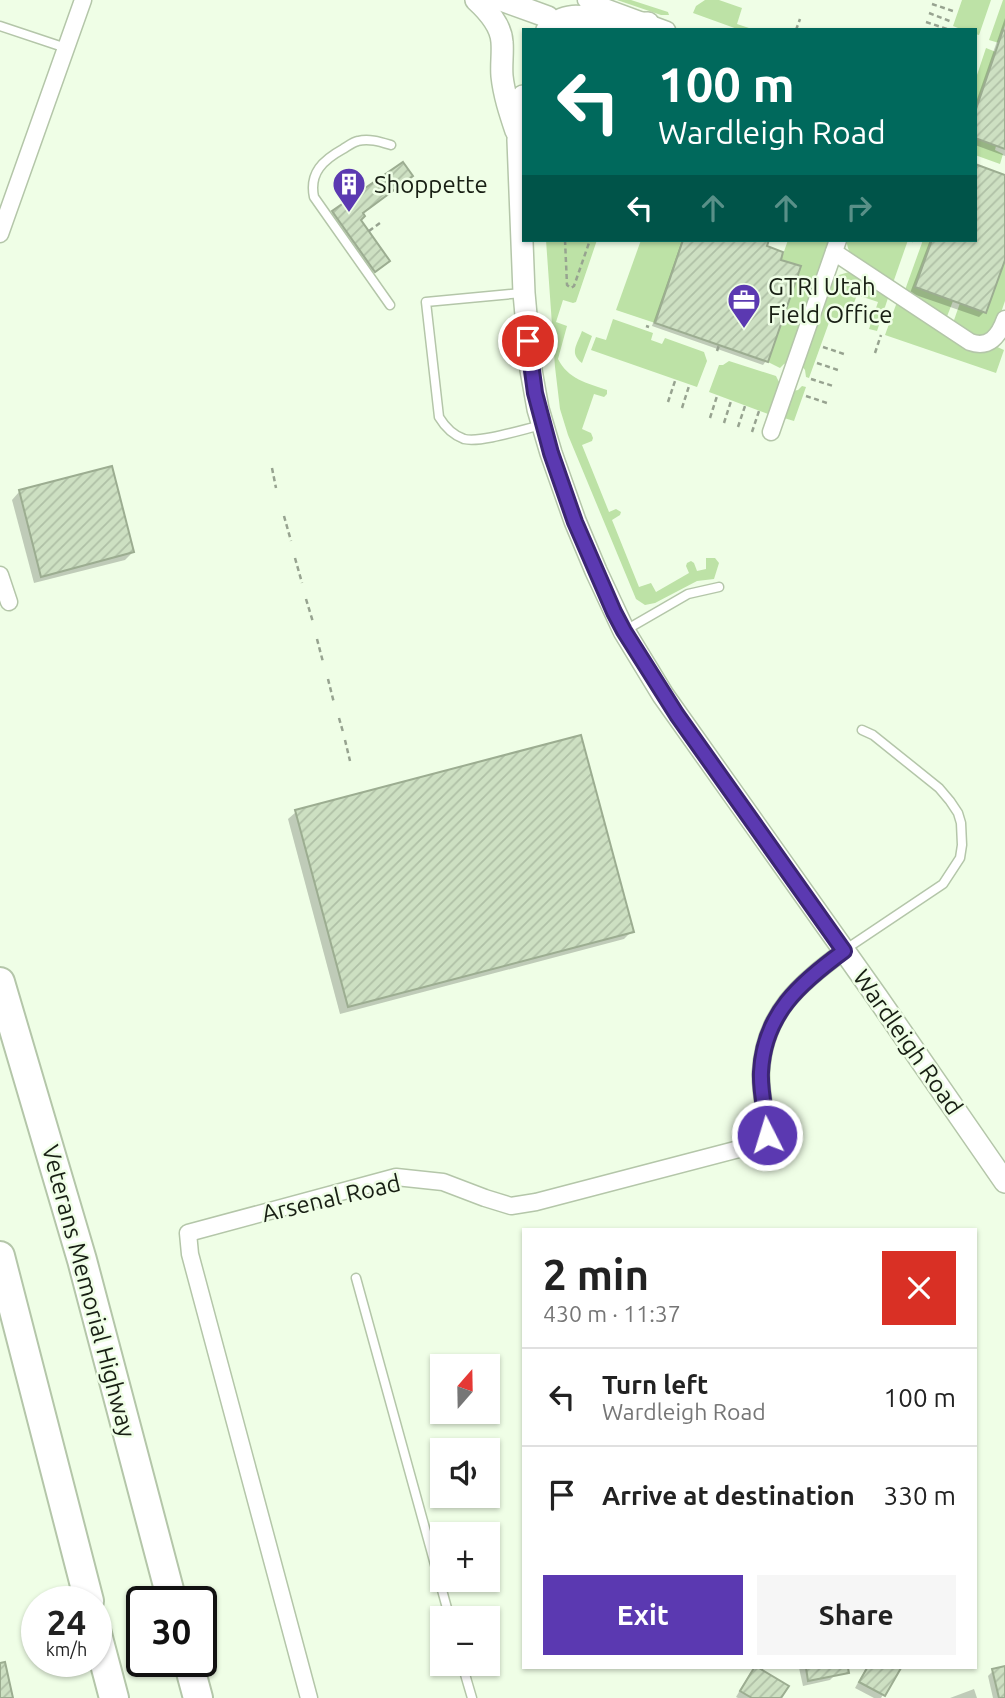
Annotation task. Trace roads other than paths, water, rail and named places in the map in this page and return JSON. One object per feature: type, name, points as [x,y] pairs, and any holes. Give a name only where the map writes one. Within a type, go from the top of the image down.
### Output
[{"type":"highway","name":"Veterans Memorial Highway","points":[[0,982],[82,1260],[169,1586]]},
{"type":"highway","points":[[0,1256],[85,1586]]},
{"type":"highway","points":[[108,1677],[114,1698]]},
{"type":"highway","points":[[192,1677],[198,1698]]},
{"type":"main road","points":[[476,0],[487,10],[499,30],[502,40],[502,75],[518,140]]},
{"type":"main road","points":[[501,0],[550,19],[576,16],[657,26]]},
{"type":"main road","name":"Wardleigh Road","points":[[522,105],[518,140],[524,293],[531,370],[542,425],[575,522],[614,612],[677,715],[1005,1182]]},
{"type":"street","points":[[0,234],[83,0]]},
{"type":"street","points":[[586,0],[657,26]]},
{"type":"street","points":[[550,19],[578,28]]},
{"type":"street","points":[[771,432],[836,246],[970,342],[983,344],[992,341],[1005,319]]},
{"type":"street","points":[[0,575],[9,602]]},
{"type":"street","name":"Arsenal Road","points":[[309,1698],[194,1268],[188,1233],[396,1177],[443,1182],[511,1206],[536,1202],[762,1143],[767,1135],[761,1074],[766,1041],[780,1011],[796,990],[817,970],[844,951]]},
{"type":"lane","points":[[0,26],[66,48]]},
{"type":"lane","points":[[390,305],[314,197],[312,188],[313,178],[321,165],[346,147],[360,140],[375,140],[391,145]]},
{"type":"lane","points":[[524,293],[426,302],[439,417],[445,427],[455,435],[476,440],[542,425]]},
{"type":"lane","points":[[624,631],[688,594],[719,587]]},
{"type":"lane","points":[[844,951],[943,884],[960,858],[963,833],[958,813],[939,788],[873,735],[862,730]]},
{"type":"lane","points":[[356,1279],[446,1606]]},
{"type":"lane","points":[[466,1676],[472,1698]]},
{"type":"place","name":"Shoppette","points":[[349,214]]},
{"type":"place","name":"GTRI Utah Field Office","points":[[744,330]]}]
